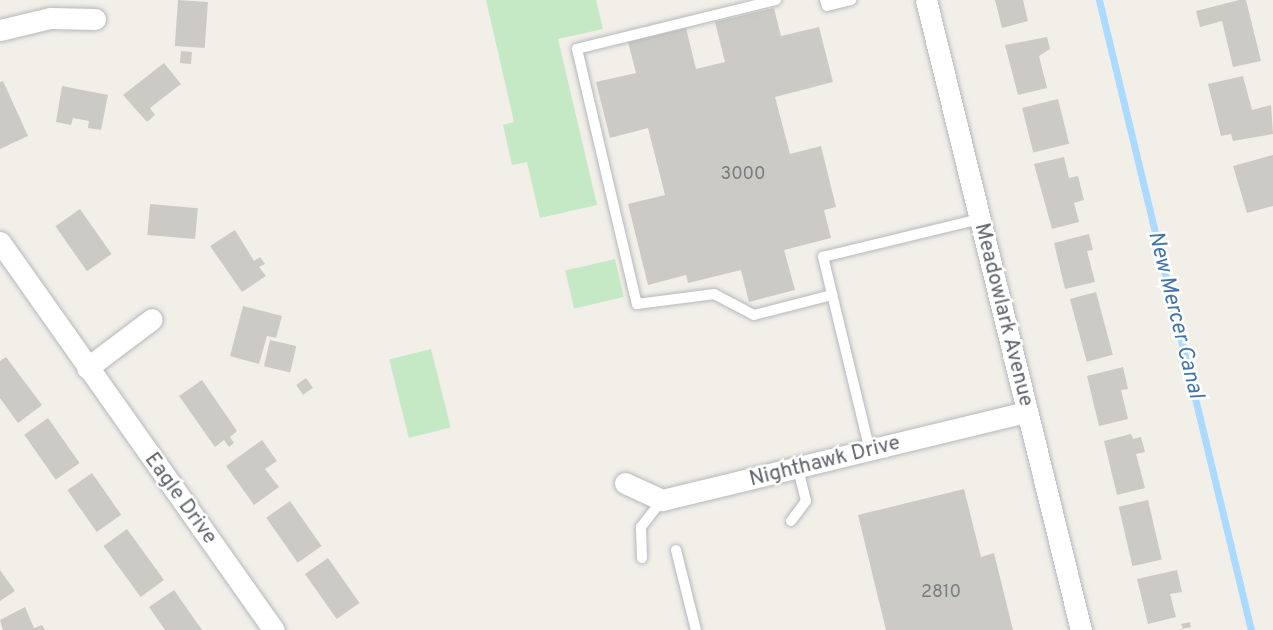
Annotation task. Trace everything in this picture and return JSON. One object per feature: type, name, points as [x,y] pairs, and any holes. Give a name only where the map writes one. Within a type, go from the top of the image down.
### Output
[{"type":"street","name":"Meadowlark Avenue","points":[[926,0],[1081,630]]},
{"type":"street","points":[[0,30],[50,18],[95,20]]},
{"type":"street","name":"Eagle Drive","points":[[0,242],[274,630]]},
{"type":"street","points":[[87,368],[152,320]]},
{"type":"street","name":"Nighthawk Drive","points":[[662,500],[1027,412]]},
{"type":"street","points":[[625,483],[662,500]]},
{"type":"lane","points":[[776,0],[577,49],[637,304],[714,294],[754,315],[832,295]]},
{"type":"lane","points":[[825,0],[827,6],[851,0]]},
{"type":"lane","points":[[870,451],[823,258],[980,219]]},
{"type":"lane","points":[[791,521],[806,501],[798,469]]},
{"type":"lane","points":[[642,558],[641,527],[662,500]]},
{"type":"lane","points":[[676,550],[696,630]]},
{"type":"green space","points":[[486,0],[596,0],[603,29],[558,39],[597,205],[540,218],[527,162],[512,165],[503,125],[514,122]]},
{"type":"green space","points":[[615,259],[624,297],[574,308],[565,270]]},
{"type":"green space","points":[[431,349],[451,428],[409,438],[389,359]]},
{"type":"building","points":[[178,0],[208,2],[205,48],[175,46]]},
{"type":"building","points":[[995,0],[1023,0],[1028,21],[1002,28]]},
{"type":"building","points":[[1246,0],[1261,61],[1233,67],[1222,21],[1200,27],[1196,11]]},
{"type":"building","points":[[774,8],[781,36],[819,27],[833,82],[775,97],[790,154],[821,146],[836,207],[824,210],[831,238],[784,250],[795,290],[749,302],[741,270],[688,283],[686,275],[648,285],[628,204],[665,195],[648,128],[610,138],[596,82],[636,73],[628,42],[686,28],[696,69],[725,62],[715,22]]},
{"type":"building","points":[[1047,37],[1050,49],[1039,56],[1047,88],[1018,95],[1005,45]]},
{"type":"building","points":[[181,51],[192,52],[191,64],[180,63]]},
{"type":"building","points":[[164,63],[181,84],[150,108],[155,115],[147,122],[123,95]]},
{"type":"building","points":[[1243,76],[1252,110],[1271,105],[1273,134],[1233,141],[1231,134],[1221,136],[1208,84]]},
{"type":"building","points":[[3,81],[28,136],[0,149],[0,82]]},
{"type":"building","points":[[62,86],[108,95],[101,130],[88,128],[89,121],[73,118],[71,125],[56,122]]},
{"type":"building","points":[[1058,99],[1069,144],[1033,153],[1022,108]]},
{"type":"building","points":[[1273,155],[1273,206],[1247,213],[1233,166]]},
{"type":"building","points":[[1064,157],[1069,178],[1078,176],[1084,200],[1074,203],[1079,222],[1052,229],[1034,164]]},
{"type":"building","points":[[150,204],[198,208],[195,239],[147,235]]},
{"type":"building","points":[[80,209],[112,254],[87,271],[55,226]]},
{"type":"building","points":[[235,230],[254,261],[260,257],[265,264],[259,267],[266,276],[242,292],[210,246]]},
{"type":"building","points":[[1089,234],[1093,250],[1087,251],[1095,282],[1065,289],[1054,243]]},
{"type":"building","points":[[1096,292],[1113,355],[1087,362],[1070,299]]},
{"type":"building","points":[[243,306],[282,316],[276,338],[267,336],[259,364],[230,356]]},
{"type":"building","points":[[270,340],[296,346],[290,372],[264,366]]},
{"type":"building","points":[[6,357],[42,405],[18,423],[0,398],[0,361]]},
{"type":"building","points":[[1123,367],[1128,389],[1121,390],[1128,419],[1099,426],[1087,376]]},
{"type":"building","points":[[306,378],[313,388],[303,395],[296,385]]},
{"type":"building","points":[[202,380],[237,431],[230,437],[234,443],[229,447],[224,440],[215,447],[179,396]]},
{"type":"building","points":[[48,418],[80,463],[56,480],[24,435]]},
{"type":"building","points":[[1131,434],[1133,439],[1141,437],[1145,452],[1136,454],[1145,488],[1117,495],[1104,441]]},
{"type":"building","points":[[262,440],[277,461],[265,469],[279,487],[254,505],[226,466]]},
{"type":"building","points":[[92,473],[121,515],[97,532],[67,490]]},
{"type":"building","points":[[964,489],[981,557],[994,553],[1013,630],[886,630],[858,515]]},
{"type":"building","points":[[1148,500],[1162,559],[1132,566],[1119,507]]},
{"type":"building","points":[[290,501],[322,546],[298,563],[266,518]]},
{"type":"building","points":[[127,529],[164,580],[141,597],[104,546]]},
{"type":"building","points":[[328,558],[360,603],[337,619],[305,574]]},
{"type":"building","points":[[0,570],[15,591],[0,601]]},
{"type":"building","points":[[1177,570],[1182,592],[1170,594],[1176,617],[1148,624],[1137,579]]},
{"type":"building","points":[[174,590],[202,630],[165,630],[149,607]]},
{"type":"building","points":[[25,607],[34,628],[42,625],[45,630],[3,630],[0,620]]},
{"type":"building","points":[[1190,622],[1191,627],[1178,630],[1183,628],[1181,624]]},
{"type":"waterway","name":"New Mercer Canal","points":[[1099,0],[1251,630]]}]
